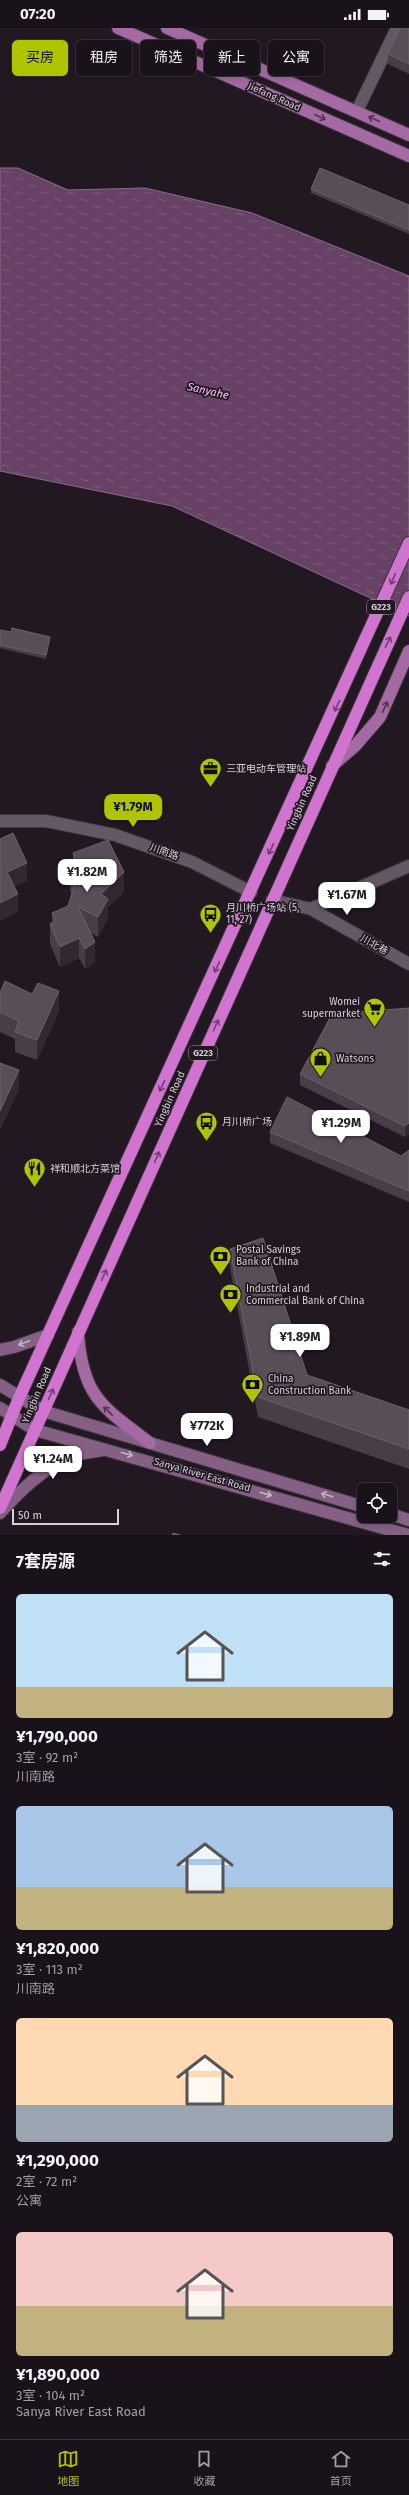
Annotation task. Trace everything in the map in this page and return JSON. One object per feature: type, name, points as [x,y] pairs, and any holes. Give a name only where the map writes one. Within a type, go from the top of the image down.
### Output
[{"type":"highway","name":"Yingbin Road","points":[[0,1446],[19,1398],[353,670],[409,543]]},
{"type":"highway","name":"Yingbin Road","points":[[0,1508],[409,597]]},
{"type":"main road","name":"Jiefang Road","points":[[118,28],[409,156]]},
{"type":"main road","name":"Jiefang Road","points":[[167,28],[409,135]]},
{"type":"main road","points":[[332,767],[369,732],[380,717],[409,651]]},
{"type":"main road","points":[[78,1332],[80,1359],[87,1382],[96,1398],[110,1413],[150,1443]]},
{"type":"main road","points":[[0,1350],[14,1347],[48,1334]]},
{"type":"main road","name":"Sanya River East Road","points":[[0,1385],[19,1398],[43,1411],[357,1505]]},
{"type":"main road","name":"Sanya River East Road","points":[[0,1408],[35,1430],[107,1449],[404,1534]]},
{"type":"main road","points":[[0,1513],[24,1488],[49,1468],[71,1456],[107,1449]]},
{"type":"main road","points":[[397,1516],[409,1520]]},
{"type":"street","points":[[357,111],[397,28]]},
{"type":"street","name":"川南路","points":[[0,820],[46,821],[115,835],[192,862],[251,892]]},
{"type":"street","points":[[311,909],[409,866]]},
{"type":"street","name":"川北巷","points":[[272,900],[311,909],[409,964]]},
{"type":"water","name":"Sanyahe","points":[[0,168],[18,168],[68,190],[145,188],[252,213],[409,276],[409,616],[172,506],[0,471]]},
{"type":"building","points":[[400,28],[409,28],[409,64],[388,54]]},
{"type":"building","points":[[320,168],[409,205],[409,230],[311,189]]},
{"type":"building","points":[[12,628],[50,637],[46,655],[0,645],[0,630],[11,632]]},
{"type":"building","points":[[13,833],[27,863],[7,872],[18,894],[0,903],[0,839]]},
{"type":"building","points":[[108,840],[124,872],[101,894],[108,899],[98,917],[78,907],[95,942],[85,949],[79,938],[60,947],[50,924],[55,921],[52,913],[68,906],[75,883],[70,871],[77,867],[73,853]]},
{"type":"building","points":[[5,981],[32,994],[38,983],[59,991],[37,1040],[15,1032],[19,1021],[0,1012],[0,993]]},
{"type":"building","points":[[409,1008],[409,1123],[405,1126],[300,1074],[332,1014]]},
{"type":"building","points":[[0,1063],[19,1070],[0,1111]]},
{"type":"building","points":[[287,1097],[401,1156],[409,1150],[409,1191],[270,1132]]},
{"type":"building","points":[[263,1238],[307,1375],[409,1410],[409,1449],[258,1397],[230,1249]]},
{"type":"place","name":"三亚电动车管理站","points":[[210,788]]},
{"type":"place","name":"月川桥广场站 (5, 11, 27)","points":[[211,934]]},
{"type":"place","name":"Womei supermarket","points":[[375,1028]]},
{"type":"place","name":"Watsons","points":[[320,1078]]},
{"type":"place","name":"月川桥广场","points":[[206,1142]]},
{"type":"place","name":"祥和顺北方菜馆","points":[[34,1188]]},
{"type":"place","name":"Postal Savings Bank of China","points":[[221,1276]]},
{"type":"place","name":"Industrial and Commercial Bank of China","points":[[231,1314]]},
{"type":"place","name":"China Construction Bank","points":[[252,1404]]}]
